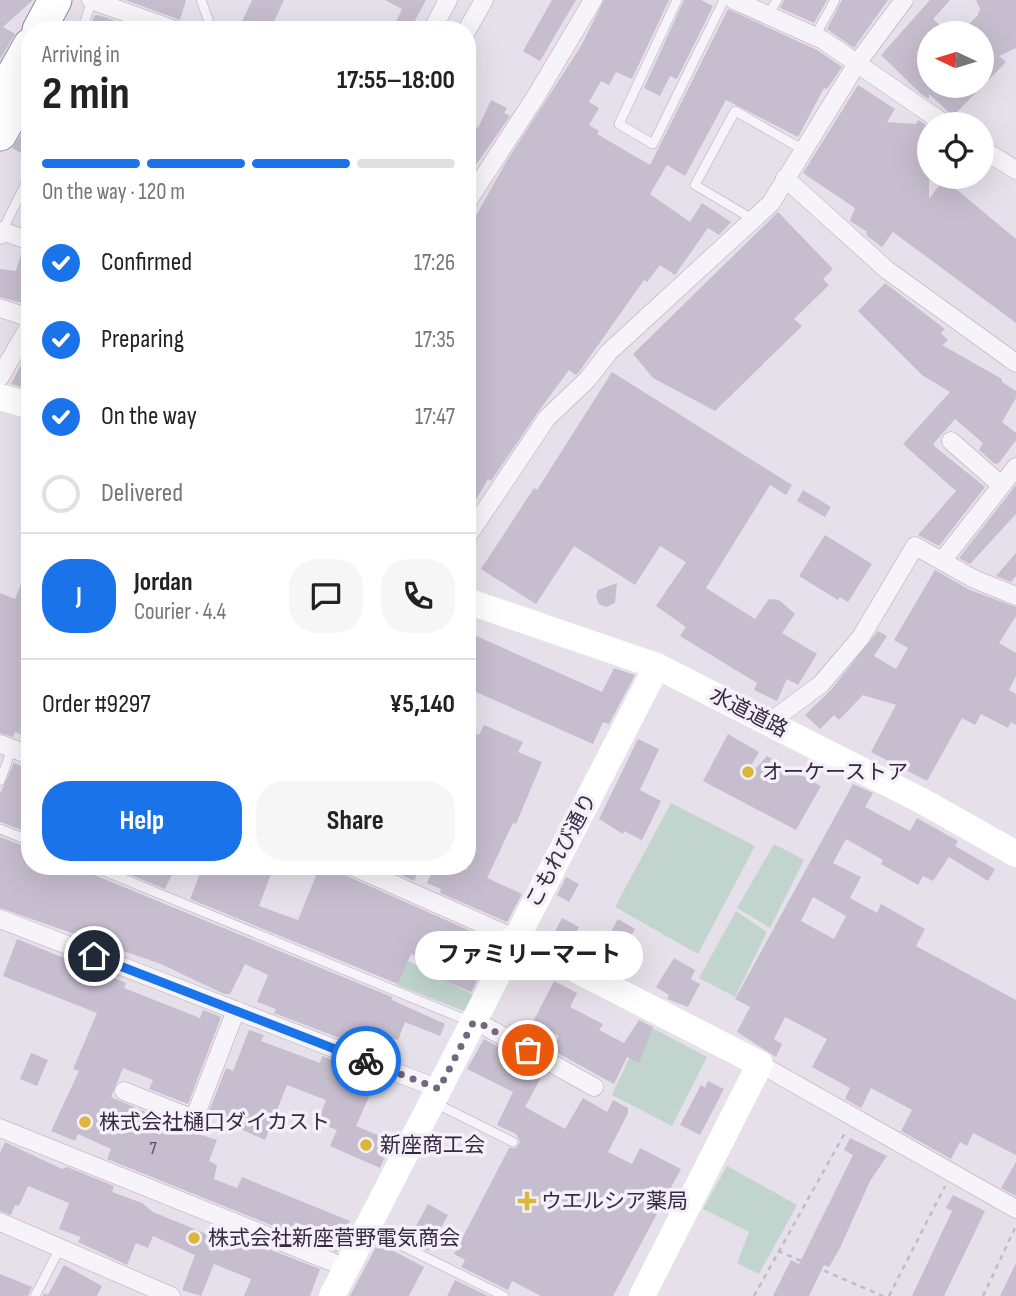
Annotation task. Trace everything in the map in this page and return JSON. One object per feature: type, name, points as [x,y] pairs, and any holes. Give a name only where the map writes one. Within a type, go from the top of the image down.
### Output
[{"type":"highway","points":[[43,21],[55,0]]},
{"type":"highway","points":[[63,21],[74,0]]},
{"type":"highway","points":[[0,97],[21,61]]},
{"type":"highway","points":[[0,134],[21,97]]},
{"type":"street","points":[[91,0],[139,21]]},
{"type":"street","points":[[437,21],[448,0]]},
{"type":"street","points":[[458,0],[481,6]]},
{"type":"street","points":[[476,188],[593,0]]},
{"type":"street","points":[[734,0],[772,8],[858,62],[929,112]]},
{"type":"street","points":[[476,524],[547,418],[587,380],[609,352],[771,203],[858,62],[904,0]]},
{"type":"street","points":[[994,156],[1016,170]]},
{"type":"street","points":[[785,178],[887,270],[1016,363]]},
{"type":"street","points":[[1,233],[21,239]]},
{"type":"street","points":[[0,308],[21,315]]},
{"type":"street","points":[[0,377],[21,341]]},
{"type":"street","points":[[0,397],[21,403]]},
{"type":"street","points":[[951,441],[1001,485]]},
{"type":"street","points":[[942,561],[1016,467]]},
{"type":"street","points":[[770,722],[821,684],[861,637],[915,546],[974,579],[1016,596]]},
{"type":"street","name":"水道道路","points":[[476,604],[657,666],[770,722],[1016,854]]},
{"type":"street","name":"こもれび通り","points":[[332,1296],[369,1229],[514,938],[657,666]]},
{"type":"street","points":[[372,875],[514,938],[760,1064],[1016,1209]]},
{"type":"street","points":[[0,919],[236,1010],[435,1095]]},
{"type":"street","points":[[124,1091],[194,1119],[236,1010]]},
{"type":"street","points":[[473,1023],[483,1025],[594,1087]]},
{"type":"street","points":[[642,1296],[760,1064]]},
{"type":"street","points":[[0,1128],[347,1268]]},
{"type":"street","points":[[0,1222],[171,1296]]},
{"type":"lane","points":[[85,21],[91,0]]},
{"type":"lane","points":[[201,0],[209,21]]},
{"type":"lane","points":[[677,0],[619,124],[653,144],[724,0]]},
{"type":"lane","points":[[814,36],[835,0]]},
{"type":"lane","points":[[754,220],[695,185],[735,111],[802,149]]},
{"type":"lane","points":[[1,233],[21,193]]},
{"type":"lane","points":[[0,781],[6,747]]},
{"type":"lane","points":[[0,829],[21,837]]},
{"type":"lane","points":[[114,875],[473,1023]]},
{"type":"lane","points":[[435,1095],[513,1142]]},
{"type":"lane","points":[[369,1229],[504,1296]]},
{"type":"lane","points":[[35,1296],[60,1248]]},
{"type":"path","points":[[754,1296],[847,1128]]},
{"type":"path","points":[[889,1296],[948,1184]]},
{"type":"path","points":[[983,1296],[1016,1226]]},
{"type":"path","points":[[778,1251],[883,1296]]},
{"type":"green space","points":[[671,803],[755,846],[698,954],[615,907]]},
{"type":"green space","points":[[774,844],[804,860],[770,928],[737,908]]},
{"type":"green space","points":[[736,911],[767,932],[735,997],[699,978]]},
{"type":"green space","points":[[408,961],[477,997],[469,1013],[397,985]]},
{"type":"green space","points":[[645,1024],[707,1057],[672,1126],[612,1095]]},
{"type":"green space","points":[[727,1166],[797,1205],[759,1274],[737,1263],[749,1232],[703,1209]]},
{"type":"building","points":[[0,0],[33,0],[3,27],[15,34],[0,59]]},
{"type":"building","points":[[125,0],[186,0],[180,20]]},
{"type":"building","points":[[252,0],[284,0],[274,21],[242,21]]},
{"type":"building","points":[[385,0],[426,0],[415,21],[396,21],[402,9]]},
{"type":"building","points":[[552,0],[576,0],[540,61],[523,51]]},
{"type":"building","points":[[604,0],[669,0],[632,79],[616,72],[609,85],[601,81],[589,102],[599,108],[589,125],[599,131],[597,134],[650,165],[728,9],[817,50],[842,67],[827,89],[824,88],[798,137],[726,100],[685,176],[667,165],[650,194],[690,222],[702,203],[731,222],[719,235],[708,228],[675,275],[660,265],[647,282],[644,280],[579,372],[576,375],[569,370],[491,481],[488,479],[476,500],[476,216],[506,162],[581,46]]},
{"type":"building","points":[[684,0],[701,0],[713,6],[677,79],[670,76],[660,96],[644,88]]},
{"type":"building","points":[[784,0],[827,0],[814,23],[780,8]]},
{"type":"building","points":[[842,0],[888,0],[854,48],[827,29]]},
{"type":"building","points":[[930,0],[950,0],[933,19],[935,21],[917,21],[917,90],[881,55]]},
{"type":"building","points":[[976,0],[1016,0],[1016,48],[999,56],[1006,62],[994,74],[994,21],[972,21],[980,9]]},
{"type":"building","points":[[98,15],[116,21],[93,21],[94,16]]},
{"type":"building","points":[[858,85],[895,109],[887,122],[917,122],[917,189],[929,189],[929,199],[936,189],[956,189],[1016,239],[1016,323],[893,232],[882,247],[867,236],[866,231],[850,221],[855,208],[803,173]]},
{"type":"building","points":[[933,98],[971,98],[957,112],[949,112]]},
{"type":"building","points":[[491,100],[507,108],[504,113],[510,116],[476,165],[476,127],[478,128]]},
{"type":"building","points":[[21,134],[21,153],[12,148]]},
{"type":"building","points":[[778,212],[833,269],[823,279],[829,285],[794,319],[802,326],[715,411],[653,378],[633,354]]},
{"type":"building","points":[[21,254],[21,303],[0,297],[0,269],[16,271]]},
{"type":"building","points":[[885,283],[945,329],[941,333],[948,340],[942,345],[1002,379],[1002,382],[1016,391],[1016,398],[1002,422],[1016,433],[1016,440],[999,463],[995,464],[979,450],[983,443],[955,419],[934,443],[934,446],[985,487],[939,546],[918,535],[956,491],[903,444],[950,392],[922,375],[858,311]]},
{"type":"building","points":[[21,365],[21,387],[11,384]]},
{"type":"building","points":[[612,372],[792,485],[786,495],[770,485],[706,588],[755,619],[769,599],[779,600],[795,614],[782,633],[817,654],[798,685],[787,679],[777,701],[754,690],[757,683],[680,636],[686,627],[656,606],[686,562],[660,546],[635,585],[574,546],[536,604],[481,569],[534,488],[537,490]]},
{"type":"building","points":[[1016,485],[1016,514],[970,564],[959,558]]},
{"type":"building","points":[[803,490],[831,507],[825,517],[797,501]]},
{"type":"building","points":[[825,535],[872,564],[848,602],[840,597],[838,600],[799,576]]},
{"type":"building","points":[[1016,553],[1016,576],[1011,582],[996,576]]},
{"type":"building","points":[[935,570],[970,590],[1016,607],[1016,616],[999,643],[1016,653],[1016,676],[1009,690],[1016,694],[1016,725],[1011,722],[1008,728],[981,714],[975,725],[962,718],[927,781],[871,752],[896,705],[863,695],[839,720],[834,715],[820,729],[805,715],[830,691],[878,631],[887,636],[874,656],[896,669],[908,648],[894,640]]},
{"type":"building","points":[[617,583],[615,603],[606,607],[599,604],[596,597],[598,590]]},
{"type":"building","points":[[21,584],[21,734],[15,732],[13,737],[0,733],[0,593],[15,599]]},
{"type":"building","points":[[476,636],[602,692],[614,668],[635,675],[609,724],[603,722],[593,744],[476,692]]},
{"type":"building","points":[[484,725],[523,742],[518,752],[542,762],[516,824],[513,823],[487,878],[522,894],[507,922],[440,893],[441,889],[427,883],[431,875],[476,875],[476,734],[479,735]]},
{"type":"building","points":[[728,734],[759,752],[752,764],[756,768],[767,756],[821,786],[796,830],[703,781]]},
{"type":"building","points":[[638,739],[659,749],[640,790],[661,801],[642,840],[624,831],[623,834],[599,819]]},
{"type":"building","points":[[14,763],[21,766],[21,830],[0,822],[0,794]]},
{"type":"building","points":[[853,784],[873,793],[865,807],[910,831],[917,818],[958,841],[955,846],[995,869],[988,881],[949,857],[933,881],[923,876],[918,885],[881,864],[883,860],[846,839],[833,863],[861,877],[850,898],[877,913],[881,904],[925,929],[916,946],[1016,1000],[1016,1155],[973,1133],[967,1146],[960,1142],[951,1159],[901,1131],[912,1110],[871,1088],[861,1108],[845,1099],[850,1088],[812,1067],[827,1039],[785,1017],[774,1039],[782,1044],[776,1057],[737,1032],[750,1007],[735,999]],"holes":[[[813,897],[846,916],[834,939],[801,921]]]},
{"type":"building","points":[[0,837],[21,845],[21,875],[94,875],[392,997],[392,1000],[445,1024],[440,1036],[405,1022],[398,1040],[393,1039],[390,1048],[374,1042],[371,1050],[274,1013],[276,1009],[257,1002],[268,975],[245,964],[230,994],[224,994],[161,964],[0,908]]},
{"type":"building","points":[[131,875],[172,875],[165,889]]},
{"type":"building","points":[[199,875],[271,875],[259,906],[298,920],[316,875],[346,875],[484,937],[467,971],[467,976],[477,981],[471,992],[444,980],[448,971],[411,954],[398,984],[190,899]]},
{"type":"building","points":[[401,875],[417,875],[414,881]]},
{"type":"building","points":[[566,877],[579,884],[569,902],[557,895]]},
{"type":"building","points":[[562,918],[579,927],[568,948],[552,937]]},
{"type":"building","points":[[618,919],[635,929],[616,963],[599,954]]},
{"type":"building","points":[[17,939],[126,983],[124,988],[200,1018],[203,1010],[221,1017],[188,1104],[149,1089],[153,1080],[123,1068],[111,1097],[173,1124],[172,1126],[217,1140],[209,1161],[217,1165],[214,1179],[237,1188],[242,1177],[350,1221],[337,1252],[315,1243],[319,1231],[295,1222],[291,1233],[107,1159],[111,1149],[78,1134],[75,1141],[51,1131],[79,1071],[73,1069],[97,1013],[3,976]]},
{"type":"building","points":[[674,958],[695,970],[691,979],[700,984],[688,1007],[667,999],[669,995],[656,987]]},
{"type":"building","points":[[554,981],[577,993],[570,1007],[603,1024],[599,1030],[624,1043],[639,1020],[653,1027],[639,1063],[627,1057],[614,1084],[552,1050],[559,1036],[533,1022]]},
{"type":"building","points":[[249,1030],[264,1035],[261,1041],[320,1063],[322,1056],[340,1063],[336,1074],[372,1090],[356,1126],[392,1141],[380,1168],[330,1146],[337,1130],[318,1122],[326,1100],[287,1085],[265,1140],[208,1114],[226,1068],[233,1071]]},
{"type":"building","points":[[484,1039],[544,1072],[525,1107],[565,1129],[583,1098],[607,1112],[613,1100],[628,1108],[628,1113],[608,1152],[632,1164],[640,1148],[681,1169],[613,1296],[541,1296],[512,1281],[508,1290],[461,1267],[465,1260],[454,1254],[509,1148],[516,1148],[520,1142],[516,1134],[497,1125],[513,1092],[467,1069]]},
{"type":"building","points":[[31,1053],[48,1060],[37,1086],[20,1079]]},
{"type":"building","points":[[708,1081],[724,1089],[700,1135],[680,1125],[701,1085],[705,1088]]},
{"type":"building","points":[[850,1138],[887,1156],[870,1181],[840,1248],[829,1267],[824,1265],[809,1296],[773,1296],[791,1260],[799,1264],[853,1155],[844,1150]]},
{"type":"building","points":[[5,1142],[62,1169],[67,1167],[114,1186],[112,1192],[214,1237],[217,1229],[320,1269],[310,1296],[244,1296],[251,1279],[214,1264],[201,1296],[182,1290],[195,1255],[153,1236],[148,1248],[136,1243],[127,1265],[78,1242],[81,1237],[59,1229],[69,1203],[28,1186],[19,1206],[15,1205],[11,1215],[0,1211],[0,1153]]},
{"type":"building","points":[[1016,1162],[1016,1196],[1001,1188]]},
{"type":"building","points":[[953,1195],[985,1211],[944,1296],[912,1296],[952,1211],[946,1208]]},
{"type":"building","points":[[428,1204],[448,1215],[428,1251],[408,1241]]},
{"type":"building","points":[[378,1243],[424,1267],[409,1296],[350,1296]]},
{"type":"building","points":[[1016,1263],[1016,1296],[1000,1296]]},
{"type":"building","points":[[64,1265],[102,1286],[97,1296],[43,1296],[44,1293],[48,1295]]},
{"type":"building","points":[[0,1274],[32,1287],[28,1296],[0,1296]]},
{"type":"building","points":[[455,1280],[488,1296],[447,1296]]},
{"type":"way so far","points":[[366,1061],[439,1089],[473,1023],[483,1025],[528,1050]]},
{"type":"place","name":"オーケーストア","points":[[748,772]]},
{"type":"place","name":"ファミリーマート","points":[[528,1050]]},
{"type":"place","name":"株式会社樋口ダイカスト","points":[[85,1122]]},
{"type":"place","name":"新座商工会","points":[[366,1145]]},
{"type":"place","name":"ウエルシア薬局","points":[[527,1201]]},
{"type":"place","name":"株式会社新座菅野電気商会","points":[[194,1238]]},
{"type":"route","points":[[94,956],[366,1061]]}]
